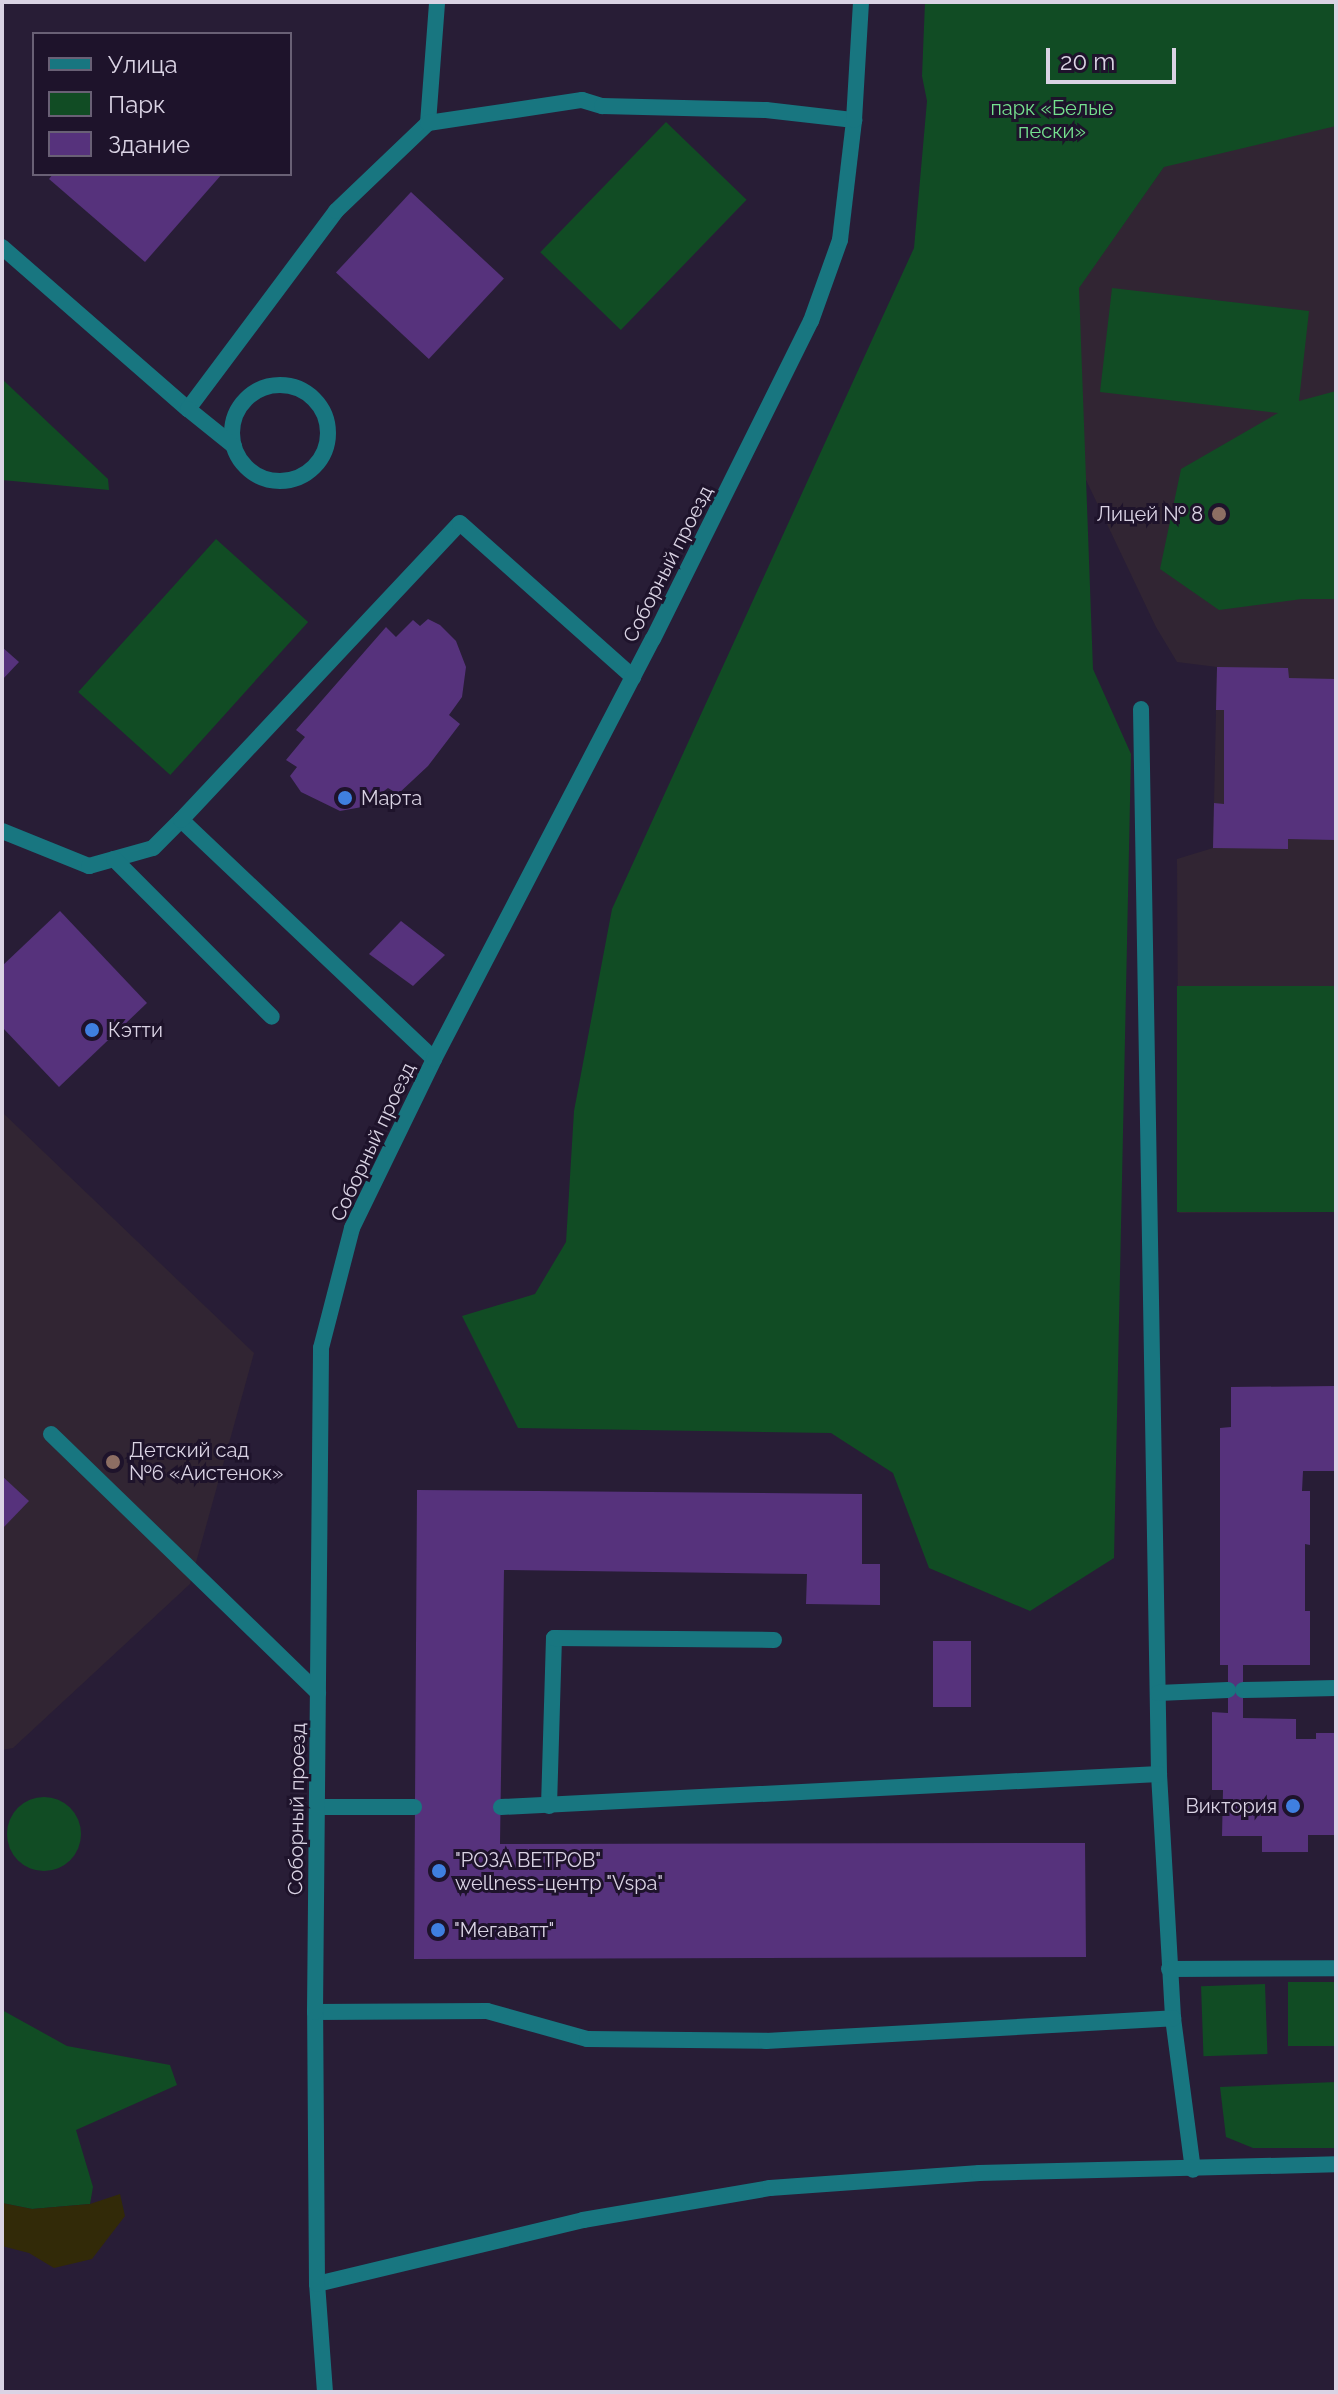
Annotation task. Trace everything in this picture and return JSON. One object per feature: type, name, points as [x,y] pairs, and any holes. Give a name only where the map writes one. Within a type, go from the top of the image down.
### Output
[{"type":"street","points":[[428,123],[437,2]]},
{"type":"street","name":"Соборный проезд","points":[[325,2392],[317,2284],[315,2012],[321,1348],[352,1228],[434,1059],[633,677],[811,321],[840,240],[854,120],[861,2]]},
{"type":"street","points":[[188,409],[336,211],[428,123],[582,100],[602,106],[766,110],[854,120]]},
{"type":"street","points":[[2,247],[234,446],[241,460],[266,479],[298,477],[322,457],[328,425],[323,410],[301,389],[270,386],[244,401],[232,431],[234,446]]},
{"type":"street","points":[[2,831],[89,866],[153,848],[460,523],[633,677]]},
{"type":"street","points":[[1141,709],[1159,1774],[1173,2018],[1193,2170]]},
{"type":"street","points":[[181,820],[434,1059]]},
{"type":"street","points":[[114,859],[272,1017]]},
{"type":"street","points":[[51,1434],[318,1693]]},
{"type":"street","points":[[549,1806],[554,1638],[774,1640]]},
{"type":"street","points":[[1158,1693],[1336,1688]]},
{"type":"street","points":[[501,1807],[1159,1774]]},
{"type":"street","points":[[317,1807],[414,1807]]},
{"type":"street","points":[[1169,1969],[1336,1968]]},
{"type":"street","points":[[315,2012],[487,2011],[587,2039],[766,2041],[1173,2018]]},
{"type":"street","points":[[317,2284],[583,2220],[770,2188],[979,2173],[1336,2164]]},
{"type":"shaded area","name":"Лицей № 8","points":[[1279,4],[1336,55],[1336,1212],[1179,1213],[1177,859],[1213,848],[1217,667],[1177,662],[1156,627],[1048,400],[1060,314]]},
{"type":"shaded area","name":"Детский сад №6 «Аистенок»","points":[[2,1112],[254,1353],[190,1584],[13,1748],[2,1750]]},
{"type":"green space","name":"парк «Белые пески»","points":[[925,2],[1336,2],[1336,126],[1164,167],[1079,288],[1093,669],[1131,754],[1114,1558],[1030,1611],[929,1568],[893,1473],[831,1433],[518,1428],[462,1316],[535,1294],[566,1242],[574,1111],[612,909],[914,248],[927,101],[922,76]]},
{"type":"green space","points":[[666,122],[747,200],[621,330],[540,252]]},
{"type":"green space","points":[[1112,288],[1309,311],[1299,401],[1336,391],[1336,599],[1302,599],[1219,610],[1160,569],[1181,469],[1278,413],[1100,392]]},
{"type":"green space","points":[[2,379],[108,479],[109,490],[2,480]]},
{"type":"green space","points":[[216,539],[308,622],[170,775],[78,692]]},
{"type":"green space","points":[[1177,986],[1336,986],[1336,1212],[1177,1212]]},
{"type":"green space","points":[[44,1797],[65,1803],[75,1813],[81,1834],[75,1855],[65,1865],[44,1871],[23,1865],[13,1855],[7,1834],[13,1813],[23,1803]]},
{"type":"green space","points":[[1288,1982],[1336,1982],[1336,2046],[1288,2046]]},
{"type":"green space","points":[[1265,1984],[1267,2054],[1203,2056],[1201,1986]]},
{"type":"green space","points":[[2,2010],[67,2046],[170,2065],[177,2085],[76,2130],[93,2187],[90,2204],[32,2209],[2,2203]]},
{"type":"green space","points":[[1336,2082],[1336,2148],[1253,2148],[1226,2137],[1220,2087]]},
{"type":"sand","points":[[120,2194],[125,2216],[92,2259],[54,2268],[29,2253],[2,2246],[2,2203],[32,2209],[90,2204]]},
{"type":"building","points":[[51,176],[220,176],[145,262],[49,179]]},
{"type":"building","points":[[411,192],[504,279],[429,359],[336,272]]},
{"type":"building","points":[[428,619],[440,625],[456,641],[466,667],[462,697],[449,715],[460,724],[428,766],[398,794],[388,788],[362,807],[340,811],[301,792],[290,776],[297,767],[286,760],[305,737],[296,730],[386,627],[396,637],[413,620],[420,626]]},
{"type":"building","points":[[2,647],[19,662],[2,680]]},
{"type":"building","points":[[1217,667],[1288,668],[1289,678],[1336,679],[1336,840],[1288,839],[1288,849],[1213,848],[1214,803],[1224,804],[1224,710],[1216,710]]},
{"type":"building","points":[[60,911],[147,1003],[59,1087],[2,1027],[2,966]]},
{"type":"building","points":[[401,921],[445,955],[413,986],[369,954]]},
{"type":"building","points":[[1336,1386],[1336,1471],[1303,1471],[1302,1491],[1310,1491],[1310,1545],[1305,1544],[1305,1611],[1310,1611],[1310,1665],[1243,1665],[1243,1718],[1296,1719],[1296,1739],[1316,1739],[1316,1733],[1336,1733],[1336,1835],[1308,1835],[1308,1852],[1262,1852],[1262,1836],[1222,1836],[1223,1790],[1212,1790],[1212,1712],[1228,1713],[1228,1665],[1220,1665],[1220,1428],[1231,1427],[1231,1387]]},
{"type":"building","points":[[2,1476],[29,1501],[2,1529]]},
{"type":"building","points":[[417,1490],[862,1494],[862,1564],[880,1564],[880,1605],[806,1604],[807,1574],[504,1570],[500,1844],[1085,1843],[1086,1957],[414,1959]]},
{"type":"building","points":[[933,1641],[971,1641],[971,1707],[933,1707]]},
{"type":"place","name":"Лицей № 8","points":[[1219,514]]},
{"type":"place","name":"Марта","points":[[345,798]]},
{"type":"place","name":"Кэтти","points":[[92,1030]]},
{"type":"place","name":"Детский сад №6 «Аистенок»","points":[[113,1462]]},
{"type":"place","name":"Виктория","points":[[1293,1806]]},
{"type":"place","name":"\"РОЗА ВЕТРОВ\" wellness-центр \"Vspa\"","points":[[439,1871]]},
{"type":"place","name":"\"Мегаватт\"","points":[[438,1930]]}]
